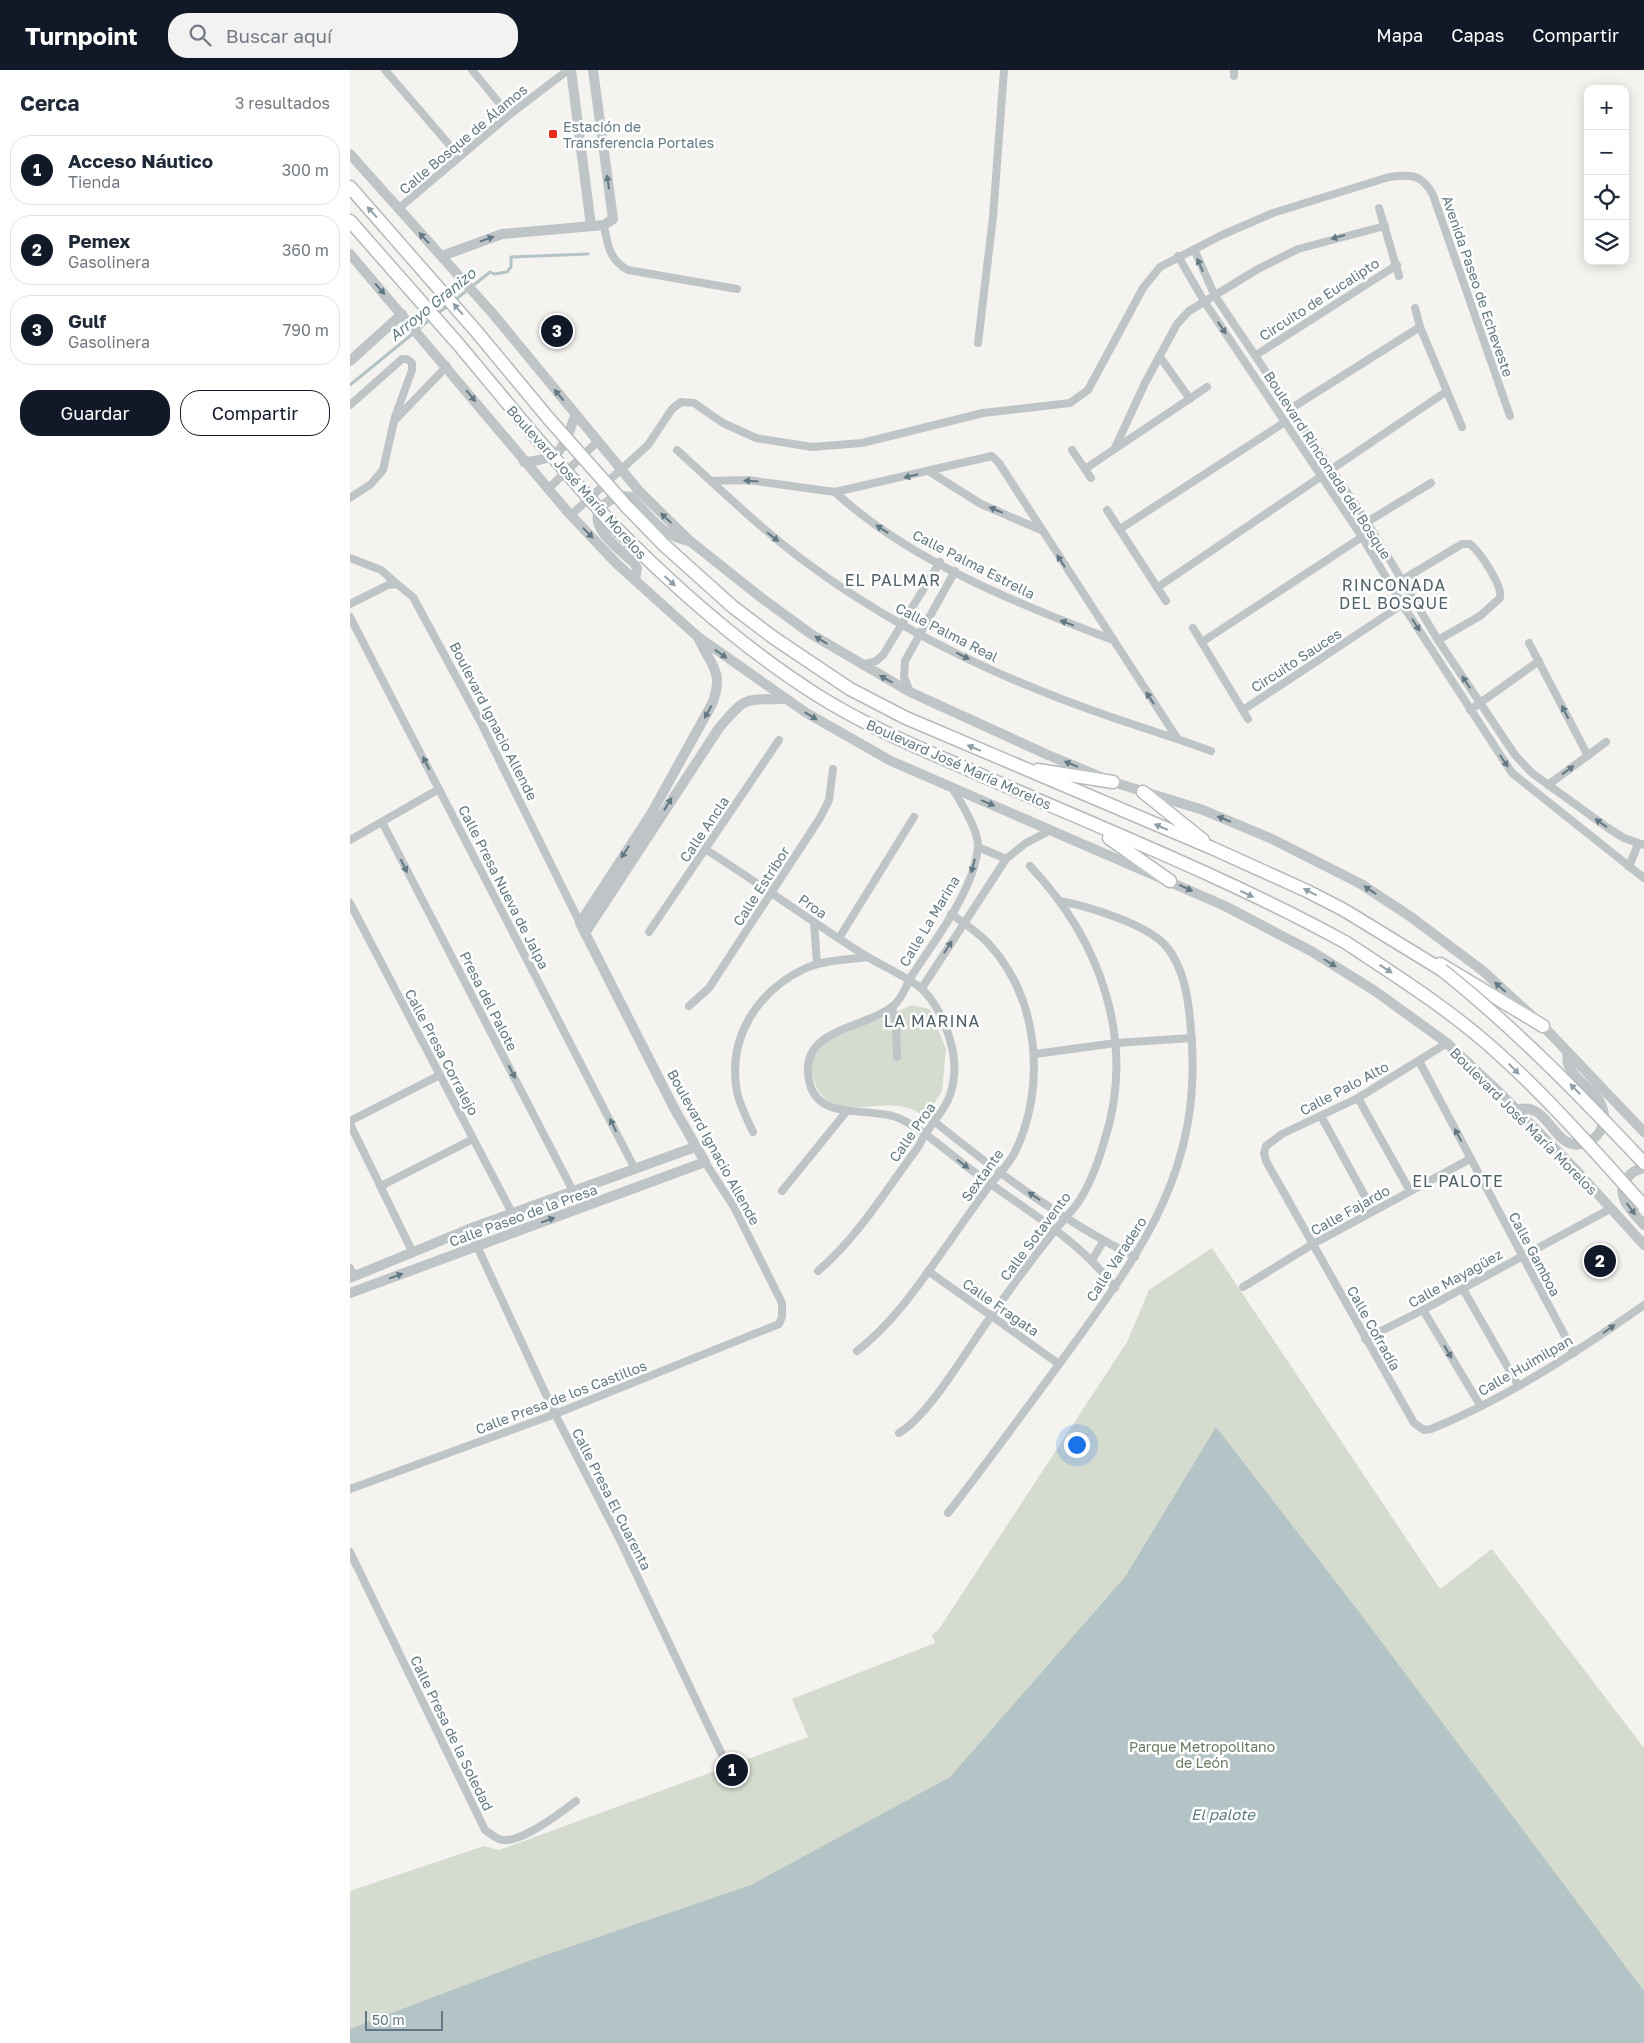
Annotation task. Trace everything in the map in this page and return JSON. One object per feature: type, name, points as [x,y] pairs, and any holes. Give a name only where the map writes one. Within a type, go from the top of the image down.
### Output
[{"type":"main road","name":"Boulevard José María Morelos","points":[[350,187],[439,288],[587,464],[664,545],[733,607],[826,674],[871,701],[1018,767],[1212,848],[1307,891],[1442,970],[1481,1002],[1553,1067],[1644,1163]]},
{"type":"main road","name":"Boulevard José María Morelos","points":[[350,221],[428,308],[610,522],[675,586],[760,656],[844,711],[1278,908],[1345,942],[1434,1001],[1500,1054],[1585,1141],[1644,1206]]},
{"type":"main road","points":[[1018,767],[1113,782]]},
{"type":"main road","points":[[1143,792],[1212,848]]},
{"type":"main road","points":[[1087,822],[1170,881]]},
{"type":"main road","points":[[1392,940],[1464,978],[1543,1026]]},
{"type":"street","points":[[385,70],[459,156]]},
{"type":"street","points":[[472,70],[509,115]]},
{"type":"street","points":[[569,70],[592,226]]},
{"type":"street","name":"Calle Bosque de Álamos","points":[[398,209],[509,115],[569,70]]},
{"type":"street","points":[[442,256],[502,234],[604,225],[613,219],[593,70]]},
{"type":"street","points":[[978,343],[993,217],[1004,70]]},
{"type":"street","points":[[350,154],[458,273],[621,471],[655,508],[690,541],[763,599],[812,634],[862,666],[910,692],[1048,755],[1113,782],[1203,810],[1272,839],[1361,884],[1452,946],[1543,1026],[1642,1126]]},
{"type":"street","name":"Avenida Paseo de Echeveste","points":[[571,515],[621,471],[652,440],[674,406],[686,402],[694,403],[723,423],[756,438],[812,446],[862,443],[983,413],[1070,403],[1088,390],[1148,280],[1160,267],[1178,256],[1273,213],[1389,177],[1406,174],[1420,177],[1429,187],[1438,206],[1510,416]]},
{"type":"street","name":"Circuito de Eucalipto","points":[[1379,208],[1399,276]]},
{"type":"street","points":[[604,225],[609,250],[614,260],[628,270],[737,289]]},
{"type":"street","points":[[1116,448],[1145,383],[1182,317],[1204,301],[1298,248],[1385,226]]},
{"type":"street","name":"Boulevard Rinconada del Bosque","points":[[1194,249],[1215,296],[1367,522],[1438,640],[1515,755],[1548,785],[1608,828],[1641,844]]},
{"type":"street","points":[[350,254],[444,362],[524,462],[571,515],[634,580],[697,636],[717,673],[718,687],[712,704],[651,814],[580,923]]},
{"type":"street","name":"Boulevard Rinconada del Bosque","points":[[1178,256],[1204,301],[1362,537],[1402,604],[1512,773],[1644,878]]},
{"type":"street","name":"Circuito de Eucalipto","points":[[1256,355],[1396,265]]},
{"type":"street","points":[[1415,308],[1420,327],[1462,427]]},
{"type":"street","points":[[350,361],[402,314]]},
{"type":"street","points":[[1290,409],[1420,327]]},
{"type":"street","points":[[1160,357],[1190,399]]},
{"type":"street","points":[[350,405],[402,359],[407,359],[412,363],[412,370],[394,420],[383,470],[371,484],[350,498]]},
{"type":"street","points":[[394,420],[444,362]]},
{"type":"street","points":[[1085,469],[1207,387]]},
{"type":"street","points":[[1158,587],[1447,392]]},
{"type":"street","points":[[524,462],[545,460],[556,454],[567,440],[575,416]]},
{"type":"street","points":[[1120,529],[1285,422]]},
{"type":"street","points":[[548,489],[597,442]]},
{"type":"street","name":"Calle Palma Real","points":[[677,450],[769,534],[811,567],[856,597],[902,624],[1035,688],[1114,718],[1211,750]]},
{"type":"street","points":[[1072,450],[1091,478]]},
{"type":"street","points":[[711,481],[748,480],[835,492],[930,472],[992,456],[999,463],[1177,738]]},
{"type":"street","points":[[930,472],[981,504],[1041,530]]},
{"type":"street","points":[[1367,522],[1431,483]]},
{"type":"street","name":"Calle Palma Estrella","points":[[835,492],[852,508],[895,538],[955,571],[1056,619],[1112,640]]},
{"type":"street","points":[[634,580],[637,568],[634,563],[600,530],[597,520],[600,509],[606,503],[624,495],[631,497],[666,533],[675,538],[690,541]]},
{"type":"street","points":[[1106,510],[1166,601]]},
{"type":"street","points":[[1202,642],[1362,537]]},
{"type":"street","points":[[1402,580],[1462,544],[1470,544],[1479,553],[1499,586],[1500,598],[1480,616],[1438,640]]},
{"type":"street","name":"Boulevard Ignacio Allende","points":[[350,558],[382,570],[413,597],[424,615],[695,1147],[734,1207],[782,1303],[782,1317],[779,1324]]},
{"type":"street","points":[[862,666],[880,658],[940,562]]},
{"type":"street","points":[[910,692],[904,677],[907,655],[955,571]]},
{"type":"street","points":[[350,604],[388,585],[397,584]]},
{"type":"street","name":"Circuito Sauces","points":[[1243,710],[1412,598]]},
{"type":"street","name":"Calle Presa Nueva de Jalpa","points":[[350,617],[636,1169]]},
{"type":"street","name":"Circuito Sauces","points":[[1193,628],[1248,719]]},
{"type":"street","name":"Boulevard José María Morelos","points":[[697,636],[785,699],[850,739],[953,789],[1225,906],[1311,951],[1375,991],[1446,1044],[1516,1110],[1644,1245]]},
{"type":"street","points":[[1529,643],[1588,756]]},
{"type":"street","points":[[1470,710],[1539,662]]},
{"type":"street","points":[[585,933],[719,728],[745,700],[757,698],[785,699]]},
{"type":"street","name":"Calle Ancla","points":[[649,932],[779,740]]},
{"type":"street","points":[[1548,785],[1606,742]]},
{"type":"street","name":"Calle Estribor","points":[[689,1006],[709,988],[829,800],[833,769]]},
{"type":"street","points":[[350,840],[439,789]]},
{"type":"street","points":[[953,789],[968,816],[978,847],[1006,859]]},
{"type":"street","points":[[839,938],[914,817]]},
{"type":"street","name":"Presa del Palote","points":[[382,822],[574,1190]]},
{"type":"street","name":"Calle La Marina","points":[[922,988],[1006,859],[1026,843],[1051,830]]},
{"type":"street","points":[[1629,867],[1641,844]]},
{"type":"street","name":"Calle La Marina","points":[[978,847],[970,878],[951,914],[908,981],[902,995],[892,1007],[876,1017],[820,1042],[810,1057],[808,1074],[815,1094],[833,1109],[897,1117],[924,1135],[1092,1260],[1115,1288]]},
{"type":"street","name":"Proa","points":[[705,849],[771,891],[814,922],[908,981]]},
{"type":"street","name":"Calle Sotavento","points":[[899,1433],[907,1429],[924,1410],[991,1316],[1077,1204],[1099,1160],[1110,1126],[1116,1089],[1116,1043],[1111,1008],[1086,941],[1060,901],[1030,866]]},
{"type":"street","name":"Calle Varadero","points":[[948,1513],[1115,1288],[1135,1258],[1158,1217],[1176,1174],[1191,1099],[1192,1038],[1189,1006],[1181,973],[1165,945],[1135,926],[1096,910],[1060,901]]},
{"type":"street","name":"Calle Presa Corralejo","points":[[350,903],[353,918],[440,1075],[512,1213]]},
{"type":"street","name":"Sextante","points":[[857,1351],[881,1331],[928,1271],[1014,1153],[1026,1124],[1035,1054],[1023,1004],[1012,979],[988,944],[951,914]]},
{"type":"street","points":[[814,922],[817,964]]},
{"type":"street","points":[[753,1132],[737,1094],[736,1077],[738,1052],[747,1020],[773,990],[800,972],[817,964],[867,956]]},
{"type":"street","points":[[908,981],[922,988]]},
{"type":"street","name":"Calle Proa","points":[[818,1271],[843,1247],[919,1146],[924,1135],[943,1112],[952,1089],[955,1059],[946,1027],[922,988]]},
{"type":"street","points":[[892,1007],[896,1021],[898,1057]]},
{"type":"street","points":[[1035,1054],[1116,1043],[1192,1038]]},
{"type":"street","name":"Calle Palo Alto","points":[[1266,1161],[1264,1153],[1270,1142],[1358,1098],[1446,1044]]},
{"type":"street","points":[[1516,1110],[1525,1107],[1534,1108],[1565,1140],[1573,1145],[1583,1144],[1596,1138],[1603,1128],[1604,1115],[1600,1101],[1570,1070],[1568,1052]]},
{"type":"street","name":"Calle Gamboa","points":[[1419,1061],[1574,1353]]},
{"type":"street","points":[[412,1252],[350,1123],[440,1075]]},
{"type":"street","points":[[1358,1098],[1410,1191]]},
{"type":"street","points":[[782,1191],[846,1112]]},
{"type":"street","points":[[1321,1116],[1373,1211]]},
{"type":"street","points":[[935,1122],[999,1173],[1065,1218],[1103,1242],[1135,1258]]},
{"type":"street","points":[[381,1186],[473,1139]]},
{"type":"street","name":"Calle Paseo de la Presa","points":[[351,1274],[412,1252],[468,1228],[695,1147]]},
{"type":"street","name":"Calle Fajardo","points":[[1244,1287],[1313,1244],[1470,1159]]},
{"type":"street","name":"Calle Cofradía","points":[[1266,1161],[1414,1424]]},
{"type":"street","name":"Calle Paseo de la Presa","points":[[350,1293],[705,1162]]},
{"type":"street","points":[[1644,1168],[1629,1174],[1622,1186],[1623,1195],[1628,1207],[1644,1225]]},
{"type":"street","name":"Calle Mayagüez","points":[[1365,1339],[1463,1289],[1610,1208]]},
{"type":"street","name":"Calle Presa El Cuarenta","points":[[468,1228],[555,1414],[621,1542],[734,1780]]},
{"type":"street","points":[[1092,1260],[1103,1242]]},
{"type":"street","name":"Calle Fragata","points":[[928,1271],[1059,1364]]},
{"type":"street","points":[[1463,1289],[1518,1384]]},
{"type":"street","name":"Calle Huimilpan","points":[[1414,1424],[1424,1430],[1431,1429],[1480,1405],[1574,1353],[1644,1305]]},
{"type":"street","points":[[1423,1310],[1480,1405]]},
{"type":"street","name":"Calle Presa de los Castillos","points":[[350,1490],[555,1414],[779,1324]]},
{"type":"street","name":"Calle Presa de la Soledad","points":[[350,1552],[485,1830],[496,1838],[505,1840],[540,1827],[576,1801]]},
{"type":"green space","points":[[911,1005],[930,1009],[946,1049],[942,1091],[927,1115],[924,1116],[905,1107],[895,1106],[845,1107],[832,1103],[824,1097],[816,1086],[812,1070],[814,1058],[820,1047],[843,1032],[883,1018]]},
{"type":"green space","name":"El palote","points":[[1212,1248],[1440,1589],[1492,1549],[1644,1748],[1644,2043],[350,2043],[350,1891],[484,1846],[499,1850],[808,1737],[792,1699],[935,1643],[932,1635],[939,1629],[1127,1342],[1149,1290]]},
{"type":"water","name":"El palote","points":[[1216,1427],[1353,1604],[1644,1991],[1644,2043],[350,2043],[350,2029],[531,1960],[751,1885],[950,1777],[1125,1577]]},
{"type":"waterway","name":"Arroyo Granizo","points":[[455,300],[490,272],[494,274],[507,272],[511,267],[511,257],[588,254]]},
{"type":"waterway","name":"Arroyo Granizo","points":[[437,314],[450,304]]},
{"type":"waterway","name":"Arroyo Granizo","points":[[350,385],[432,318]]},
{"type":"place","name":"Estación de Transferencia Portales","points":[[553,134]]},
{"type":"place","name":"Gulf","points":[[557,331]]},
{"type":"place","name":"Pemex","points":[[1600,1261]]},
{"type":"place","name":"Acceso Náutico","points":[[732,1770]]},
{"type":"district","name":"EL PALMAR","points":[[893,580]]},
{"type":"district","name":"RINCONADA DEL BOSQUE","points":[[1394,594]]},
{"type":"district","name":"LA MARINA","points":[[932,1021]]},
{"type":"district","name":"EL PALOTE","points":[[1458,1181]]},
{"type":"park label","name":"Parque Metropolitano de León","points":[[1202,1754]]}]
